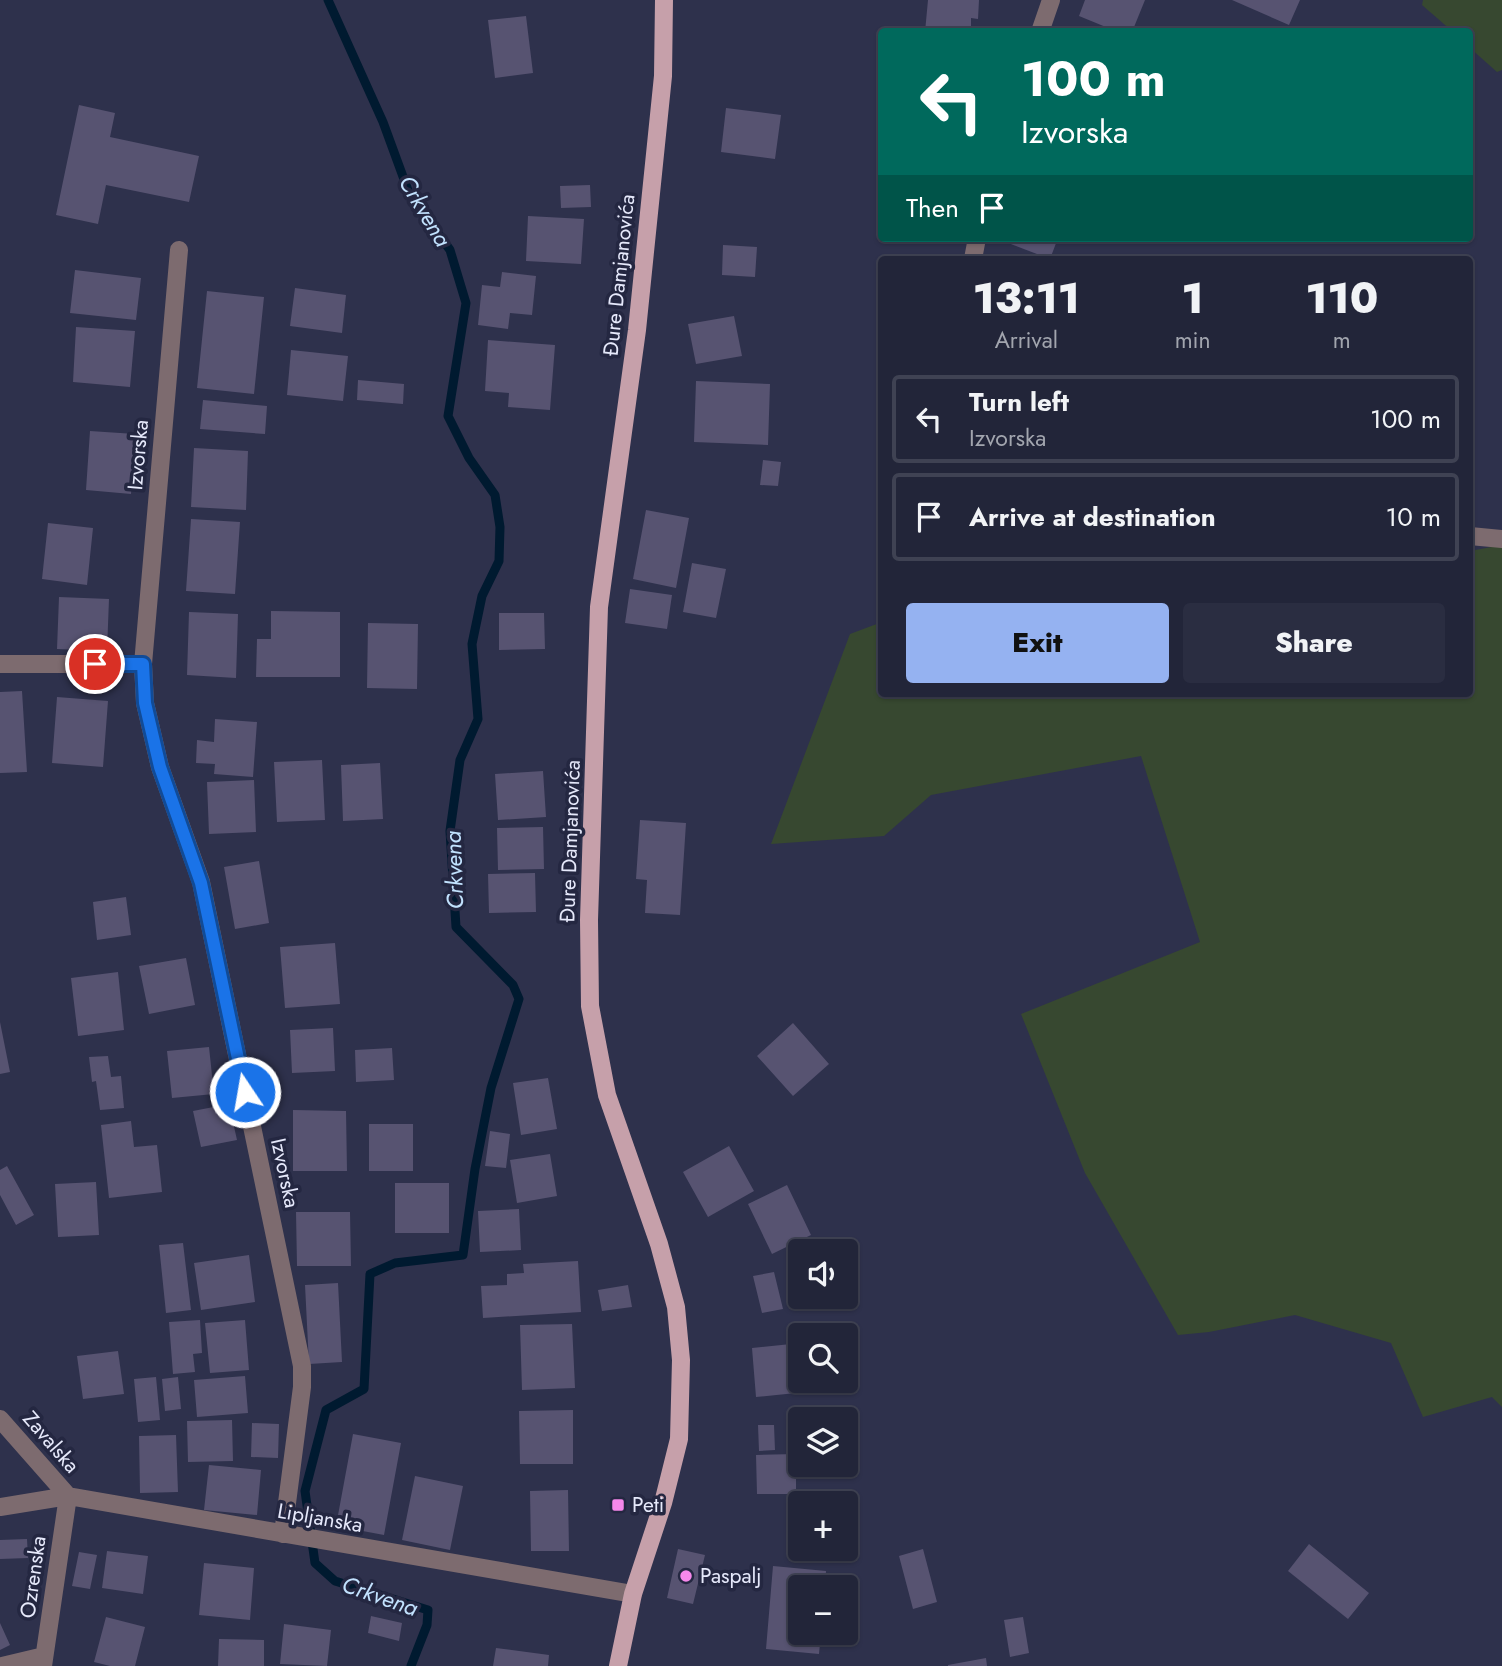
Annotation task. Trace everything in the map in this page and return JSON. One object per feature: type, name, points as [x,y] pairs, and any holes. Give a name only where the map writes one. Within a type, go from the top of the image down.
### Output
[{"type":"main road","name":"Đure Damjanovića","points":[[618,1666],[633,1594],[663,1503],[679,1439],[681,1360],[676,1307],[659,1244],[607,1095],[590,1006],[589,920],[599,607],[637,330],[663,76],[664,0]]},
{"type":"street","points":[[1041,28],[1051,0]]},
{"type":"street","name":"Izvorska","points":[[179,250],[143,664],[145,703],[160,767],[201,883],[302,1366],[289,1535]]},
{"type":"street","points":[[1473,536],[1502,539]]},
{"type":"street","points":[[0,664],[143,664]]},
{"type":"street","name":"Zavalska","points":[[0,1419],[68,1496]]},
{"type":"street","name":"Lipljanska","points":[[0,1507],[68,1496],[338,1545],[633,1594]]},
{"type":"street","name":"Ozrenska","points":[[44,1661],[68,1496]]},
{"type":"street","points":[[2,1666],[44,1661]]},
{"type":"green space","points":[[1423,0],[1502,0],[1502,70],[1497,72],[1473,51],[1473,28],[1449,28],[1422,5]]},
{"type":"green space","points":[[1502,545],[1502,1407],[1492,1397],[1423,1417],[1391,1343],[1295,1315],[1209,1332],[1178,1335],[1085,1173],[1021,1014],[1200,942],[1141,756],[931,795],[884,836],[771,844],[850,634],[878,624],[878,697],[1473,697],[1473,550]]},
{"type":"building","points":[[928,0],[979,0],[978,19],[971,18],[971,28],[925,28]]},
{"type":"building","points":[[1085,0],[1145,0],[1134,28],[1108,28],[1079,16]]},
{"type":"building","points":[[1232,0],[1300,0],[1289,25]]},
{"type":"building","points":[[526,16],[533,73],[495,78],[488,20]]},
{"type":"building","points":[[79,105],[115,113],[110,137],[199,156],[189,202],[106,185],[98,224],[56,215]]},
{"type":"building","points":[[726,108],[781,115],[775,159],[721,152]]},
{"type":"building","points":[[590,185],[591,207],[561,208],[560,186]]},
{"type":"building","points":[[528,216],[584,219],[581,264],[526,261]]},
{"type":"building","points":[[1006,242],[1056,242],[1051,256],[1042,256]]},
{"type":"building","points":[[723,245],[757,247],[755,277],[722,275]]},
{"type":"building","points":[[75,270],[141,278],[136,320],[70,313]]},
{"type":"building","points":[[502,272],[536,276],[532,315],[510,313],[508,329],[478,325],[482,285],[500,287]]},
{"type":"building","points":[[295,288],[346,295],[342,333],[290,326]]},
{"type":"building","points":[[207,291],[264,297],[254,394],[197,388]]},
{"type":"building","points":[[734,316],[742,356],[696,364],[688,324]]},
{"type":"building","points":[[76,327],[135,331],[130,387],[73,382]]},
{"type":"building","points":[[488,340],[555,345],[550,410],[508,407],[509,393],[485,391]]},
{"type":"building","points":[[291,350],[348,356],[343,401],[287,395]]},
{"type":"building","points":[[358,380],[404,384],[403,404],[357,400]]},
{"type":"building","points":[[696,381],[770,384],[768,445],[694,442]]},
{"type":"building","points":[[203,400],[267,406],[265,434],[200,429]]},
{"type":"building","points":[[90,431],[135,434],[131,494],[86,490]]},
{"type":"building","points":[[194,448],[248,451],[246,510],[191,507]]},
{"type":"building","points":[[763,460],[781,462],[778,486],[760,485]]},
{"type":"building","points":[[646,510],[689,518],[676,588],[633,579]]},
{"type":"building","points":[[191,519],[240,522],[235,594],[186,591]]},
{"type":"building","points":[[48,523],[93,528],[87,585],[42,579]]},
{"type":"building","points":[[692,563],[726,569],[716,618],[683,612]]},
{"type":"building","points":[[630,589],[672,595],[667,629],[625,623]]},
{"type":"building","points":[[59,597],[109,599],[107,651],[57,649]]},
{"type":"building","points":[[271,611],[340,612],[340,677],[256,677],[257,639],[271,639]]},
{"type":"building","points":[[189,612],[238,614],[236,678],[187,675]]},
{"type":"building","points":[[499,613],[544,613],[545,649],[499,650]]},
{"type":"building","points":[[368,623],[418,624],[417,689],[367,688]]},
{"type":"building","points":[[22,691],[27,772],[0,773],[0,692]]},
{"type":"building","points":[[57,697],[108,701],[103,767],[52,763]]},
{"type":"building","points":[[215,719],[257,722],[253,777],[214,774],[215,764],[196,763],[197,740],[214,742]]},
{"type":"building","points":[[322,760],[325,820],[277,822],[274,762]]},
{"type":"building","points":[[380,763],[383,819],[343,821],[341,765]]},
{"type":"building","points":[[543,771],[546,817],[498,820],[495,774]]},
{"type":"building","points":[[254,780],[256,832],[209,834],[207,782]]},
{"type":"building","points":[[640,820],[686,823],[680,915],[645,913],[647,880],[636,879]]},
{"type":"building","points":[[543,827],[544,869],[498,870],[497,828]]},
{"type":"building","points":[[259,861],[269,923],[235,929],[224,867]]},
{"type":"building","points":[[535,873],[536,912],[489,913],[488,874]]},
{"type":"building","points":[[126,897],[131,935],[97,940],[93,902]]},
{"type":"building","points":[[335,943],[340,1004],[285,1008],[280,947]]},
{"type":"building","points":[[186,958],[195,1005],[149,1014],[139,966]]},
{"type":"building","points":[[118,972],[124,1030],[78,1036],[71,978]]},
{"type":"building","points":[[0,1022],[10,1072],[0,1074]]},
{"type":"building","points":[[793,1023],[829,1064],[793,1096],[757,1056]]},
{"type":"building","points":[[333,1028],[335,1071],[292,1073],[290,1030]]},
{"type":"building","points":[[209,1047],[214,1094],[172,1098],[167,1051]]},
{"type":"building","points":[[392,1048],[394,1080],[356,1082],[355,1050]]},
{"type":"building","points":[[108,1056],[111,1077],[121,1076],[124,1108],[100,1110],[96,1081],[92,1082],[89,1057]]},
{"type":"building","points":[[548,1078],[557,1129],[521,1135],[513,1083]]},
{"type":"building","points":[[229,1104],[237,1140],[201,1147],[193,1111]]},
{"type":"building","points":[[293,1110],[346,1111],[347,1171],[293,1171]]},
{"type":"building","points":[[131,1121],[134,1147],[157,1145],[162,1192],[109,1198],[101,1125]]},
{"type":"building","points":[[369,1124],[413,1124],[413,1171],[369,1171]]},
{"type":"building","points":[[490,1131],[510,1134],[506,1168],[485,1166]]},
{"type":"building","points":[[729,1146],[754,1191],[708,1217],[683,1172]]},
{"type":"building","points":[[550,1154],[557,1196],[517,1203],[510,1160]]},
{"type":"building","points":[[7,1166],[34,1215],[16,1225],[0,1195],[0,1170]]},
{"type":"building","points":[[96,1182],[99,1235],[58,1237],[55,1184]]},
{"type":"building","points":[[395,1183],[449,1183],[449,1233],[395,1233]]},
{"type":"building","points":[[787,1185],[811,1235],[803,1239],[788,1239],[788,1246],[772,1254],[748,1204]]},
{"type":"building","points":[[519,1209],[521,1250],[480,1252],[478,1211]]},
{"type":"building","points":[[296,1212],[350,1212],[351,1266],[297,1266]]},
{"type":"building","points":[[183,1243],[191,1310],[166,1313],[159,1245]]},
{"type":"building","points":[[249,1255],[255,1302],[201,1310],[194,1263]]},
{"type":"building","points":[[578,1261],[581,1312],[483,1318],[481,1286],[507,1285],[507,1274],[524,1273],[523,1264]]},
{"type":"building","points":[[774,1272],[783,1309],[762,1313],[753,1276]]},
{"type":"building","points":[[338,1283],[342,1362],[309,1364],[305,1285]]},
{"type":"building","points":[[628,1285],[632,1307],[602,1311],[598,1290]]},
{"type":"building","points":[[200,1320],[202,1353],[193,1354],[195,1372],[173,1374],[169,1322]]},
{"type":"building","points":[[245,1320],[249,1370],[210,1373],[205,1323]]},
{"type":"building","points":[[572,1324],[575,1388],[522,1390],[520,1325]]},
{"type":"building","points":[[788,1344],[788,1393],[796,1393],[756,1397],[752,1348]]},
{"type":"building","points":[[118,1351],[124,1394],[83,1399],[77,1356]]},
{"type":"building","points":[[245,1376],[248,1413],[197,1417],[194,1380]]},
{"type":"building","points":[[156,1377],[160,1420],[138,1422],[134,1379]]},
{"type":"building","points":[[178,1377],[181,1409],[165,1411],[162,1379]]},
{"type":"building","points":[[573,1410],[573,1464],[520,1464],[519,1411]]},
{"type":"building","points":[[232,1420],[233,1461],[188,1462],[187,1421]]},
{"type":"building","points":[[252,1423],[279,1424],[278,1458],[251,1457]]},
{"type":"building","points":[[758,1425],[774,1425],[775,1450],[759,1451]]},
{"type":"building","points":[[353,1434],[401,1443],[384,1535],[336,1526]]},
{"type":"building","points":[[176,1435],[178,1492],[140,1493],[139,1436]]},
{"type":"building","points":[[788,1454],[788,1477],[796,1477],[796,1491],[788,1491],[788,1494],[757,1494],[756,1455]]},
{"type":"building","points":[[209,1465],[261,1470],[257,1515],[204,1510]]},
{"type":"building","points":[[415,1476],[463,1486],[450,1550],[402,1540]]},
{"type":"building","points":[[568,1490],[569,1551],[531,1551],[530,1491]]},
{"type":"building","points":[[27,1539],[28,1558],[0,1559],[0,1540]]},
{"type":"building","points":[[1309,1544],[1369,1593],[1348,1619],[1288,1571]]},
{"type":"building","name":"Paspalj","points":[[678,1549],[705,1555],[693,1604],[667,1598]]},
{"type":"building","points":[[923,1549],[937,1602],[913,1609],[899,1556]]},
{"type":"building","points":[[107,1551],[148,1556],[143,1594],[102,1588]]},
{"type":"building","points":[[79,1552],[97,1555],[90,1589],[72,1586]]},
{"type":"building","points":[[204,1563],[254,1568],[250,1620],[199,1615]]},
{"type":"building","points":[[773,1566],[826,1571],[826,1575],[788,1575],[788,1645],[820,1645],[819,1654],[766,1649]]},
{"type":"building","points":[[371,1616],[402,1623],[399,1641],[368,1633]]},
{"type":"building","points":[[106,1617],[145,1627],[135,1666],[110,1666],[94,1662]]},
{"type":"building","points":[[1023,1617],[1029,1653],[1010,1657],[1004,1620]]},
{"type":"building","points":[[0,1623],[10,1645],[0,1650]]},
{"type":"building","points":[[284,1624],[331,1630],[327,1666],[280,1664]]},
{"type":"building","points":[[219,1639],[264,1640],[264,1666],[218,1666]]},
{"type":"building","points":[[496,1648],[549,1655],[548,1666],[493,1666]]},
{"type":"building","points":[[986,1658],[987,1666],[948,1666],[948,1665]]},
{"type":"waterway","name":"Crkvena","points":[[328,0],[383,122],[409,193],[450,250],[466,303],[448,416],[469,458],[495,495],[500,527],[499,561],[482,596],[472,644],[478,719],[460,760],[450,831],[456,927],[513,985],[519,999],[491,1088],[475,1169],[463,1255],[395,1263],[370,1274],[364,1389],[326,1410],[305,1491],[315,1563],[335,1581],[428,1610],[427,1625],[411,1666]]},
{"type":"place","name":"Peti","points":[[618,1505]]},
{"type":"place","name":"Paspalj","points":[[686,1576]]},
{"type":"route","points":[[95,664],[143,664],[145,703],[160,767],[201,883],[245,1092]]}]
